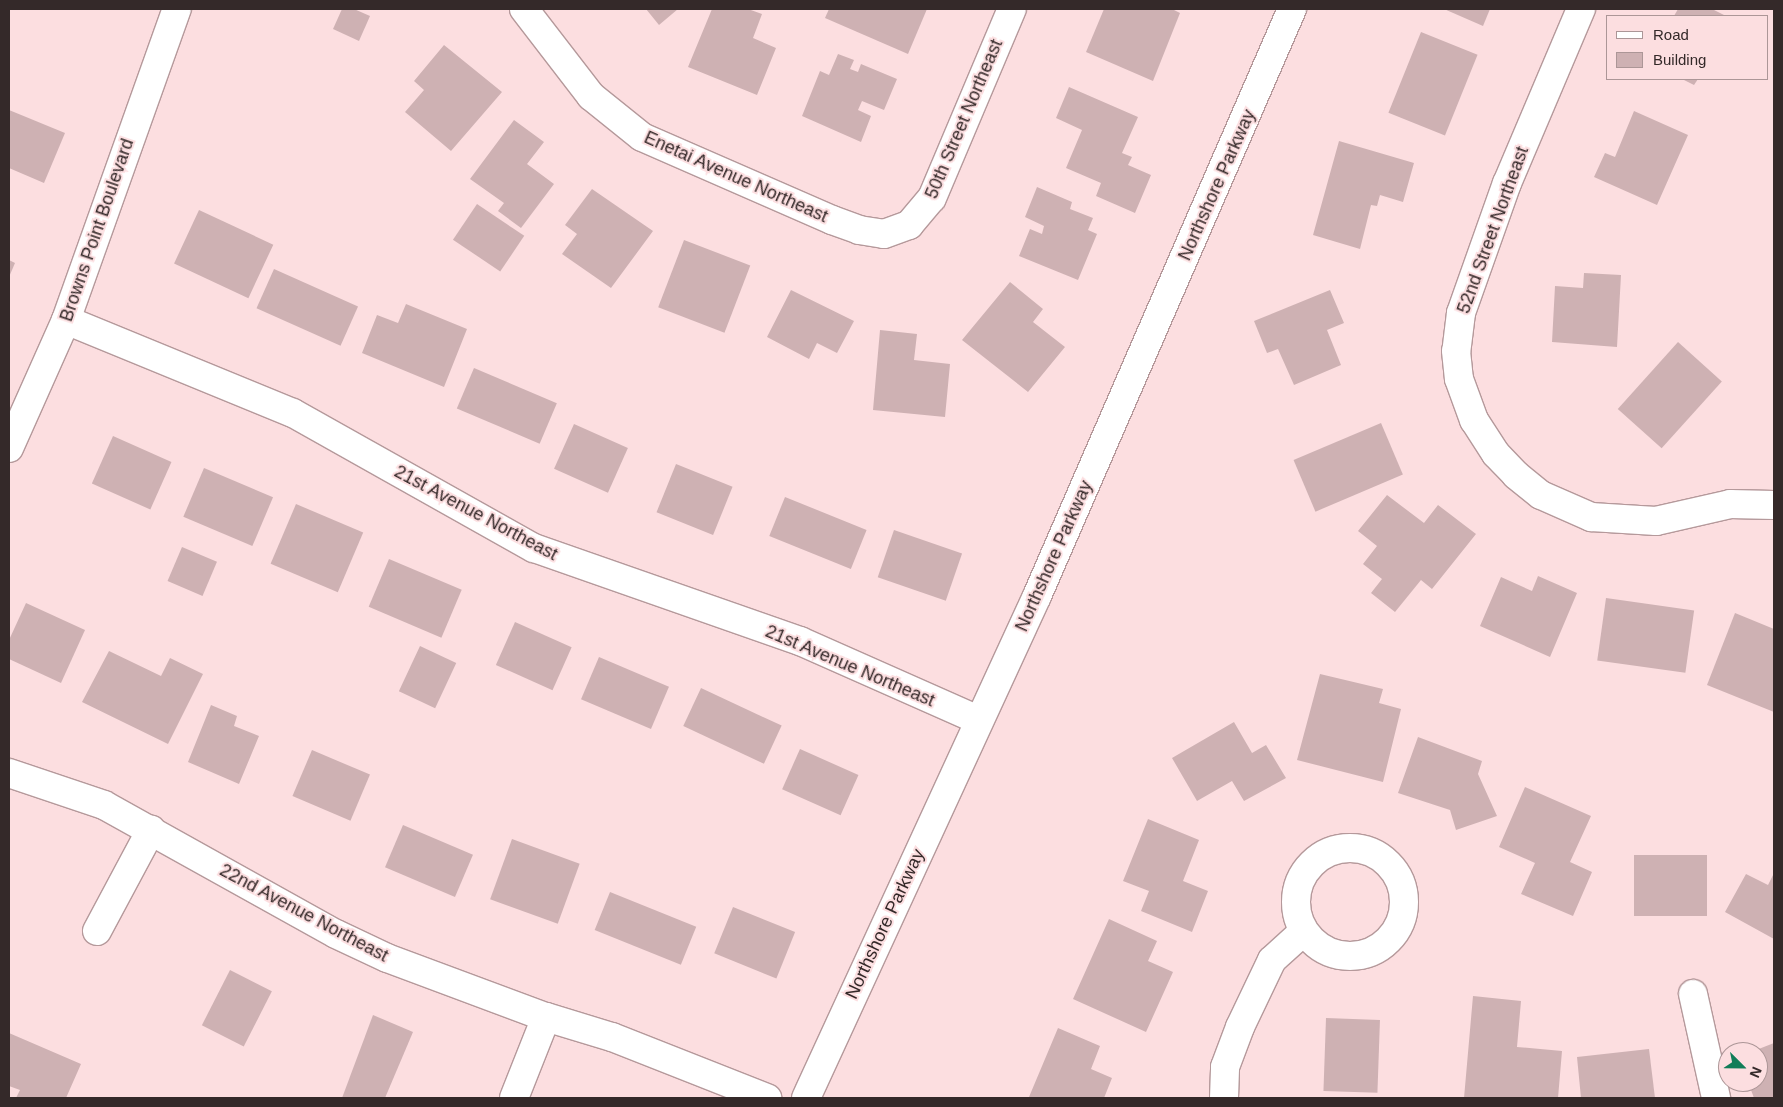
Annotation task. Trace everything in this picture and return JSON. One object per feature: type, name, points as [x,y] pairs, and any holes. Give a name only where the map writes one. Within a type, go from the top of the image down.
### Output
[{"type":"street","name":"Browns Point Boulevard","points":[[9,448],[66,320],[177,9]]},
{"type":"street","name":"Enetai Avenue Northeast","points":[[524,9],[591,96],[642,137],[848,226],[884,234],[910,225]]},
{"type":"street","name":"50th Street Northeast","points":[[910,225],[922,213],[936,189],[1012,9]]},
{"type":"street","name":"Northshore Parkway","points":[[806,1098],[978,720],[1041,588],[1292,9]]},
{"type":"street","name":"52nd Street Northeast","points":[[1581,9],[1507,183],[1461,312],[1456,351],[1459,380],[1474,420],[1496,454],[1516,475],[1556,502],[1600,518],[1656,521],[1730,504],[1774,505]]},
{"type":"street","name":"21st Avenue Northeast","points":[[66,320],[293,413],[534,548],[800,641],[978,720]]},
{"type":"street","name":"22nd Avenue Northeast","points":[[9,772],[104,805],[378,954],[546,1017],[612,1037],[767,1098]]},
{"type":"street","points":[[97,931],[151,830]]},
{"type":"street","points":[[1224,1098],[1225,1067],[1240,1026],[1272,960],[1304,931]]},
{"type":"street","points":[[1693,994],[1716,1098]]},
{"type":"street","points":[[514,1098],[546,1017]]},
{"type":"building","points":[[342,9],[354,9],[370,16],[359,41],[333,29]]},
{"type":"building","points":[[646,9],[678,9],[659,25]]},
{"type":"building","points":[[712,9],[748,9],[762,14],[753,38],[776,48],[757,95],[688,67]]},
{"type":"building","points":[[829,9],[927,9],[908,54],[825,18]]},
{"type":"building","points":[[1104,9],[1172,9],[1180,13],[1153,81],[1086,52]]},
{"type":"building","points":[[1444,9],[1490,9],[1483,26]]},
{"type":"building","points":[[1678,9],[1712,9],[1724,15],[1675,15]]},
{"type":"building","points":[[1421,32],[1478,55],[1445,136],[1388,113]]},
{"type":"building","points":[[444,45],[502,92],[451,151],[405,112],[424,90],[414,81]]},
{"type":"building","points":[[838,54],[854,60],[850,69],[858,72],[861,64],[897,79],[884,110],[862,101],[858,110],[871,116],[861,142],[802,116],[820,71],[829,75]]},
{"type":"building","points":[[1684,80],[1697,80],[1694,85]]},
{"type":"building","points":[[1069,87],[1138,117],[1122,153],[1132,157],[1128,165],[1151,175],[1135,213],[1096,196],[1101,183],[1066,168],[1082,130],[1056,118]]},
{"type":"building","points":[[9,110],[65,133],[44,183],[9,168]]},
{"type":"building","points":[[1634,111],[1688,135],[1657,205],[1594,177],[1605,153],[1615,157]]},
{"type":"building","points":[[514,120],[544,142],[527,164],[554,184],[521,228],[498,211],[504,203],[470,179]]},
{"type":"building","points":[[1339,141],[1414,163],[1403,202],[1380,195],[1377,206],[1371,205],[1360,249],[1313,235]]},
{"type":"building","points":[[1037,187],[1072,202],[1070,209],[1093,218],[1088,230],[1097,234],[1078,280],[1019,256],[1030,229],[1042,234],[1044,226],[1025,217]]},
{"type":"building","points":[[592,189],[653,231],[611,288],[562,254],[577,234],[565,225]]},
{"type":"building","points":[[477,204],[524,236],[500,272],[453,240]]},
{"type":"building","points":[[199,210],[273,245],[248,298],[174,263]]},
{"type":"building","points":[[684,240],[750,265],[724,333],[658,307]]},
{"type":"building","points":[[9,260],[15,263],[9,277]]},
{"type":"building","points":[[274,269],[358,306],[341,346],[257,308]]},
{"type":"building","points":[[1584,273],[1621,275],[1617,347],[1552,342],[1555,286],[1583,288]]},
{"type":"building","points":[[1010,282],[1043,309],[1033,322],[1065,347],[1028,392],[962,340]]},
{"type":"building","points":[[791,290],[854,321],[837,353],[817,343],[809,359],[767,337]]},
{"type":"building","points":[[1330,290],[1344,323],[1327,330],[1341,365],[1294,385],[1278,349],[1267,353],[1254,321]]},
{"type":"building","points":[[406,304],[467,329],[444,387],[362,353],[377,315],[398,323]]},
{"type":"building","points":[[880,330],[917,334],[914,360],[950,364],[945,417],[873,410]]},
{"type":"building","points":[[1678,342],[1722,381],[1662,448],[1618,409]]},
{"type":"building","points":[[474,368],[557,403],[540,444],[457,409]]},
{"type":"building","points":[[1381,423],[1403,475],[1315,512],[1294,460]]},
{"type":"building","points":[[574,424],[628,448],[608,493],[554,469]]},
{"type":"building","points":[[113,436],[171,462],[150,510],[92,484]]},
{"type":"building","points":[[676,464],[733,487],[713,535],[657,512]]},
{"type":"building","points":[[204,468],[273,497],[252,546],[183,517]]},
{"type":"building","points":[[1387,495],[1424,523],[1438,505],[1476,534],[1432,589],[1421,580],[1395,612],[1371,593],[1382,579],[1363,564],[1377,546],[1358,531]]},
{"type":"building","points":[[785,497],[867,530],[851,569],[769,536]]},
{"type":"building","points":[[296,504],[363,533],[338,592],[271,564]]},
{"type":"building","points":[[894,530],[962,553],[946,601],[878,577]]},
{"type":"building","points":[[182,547],[217,562],[203,596],[168,581]]},
{"type":"building","points":[[389,559],[462,590],[441,638],[369,607]]},
{"type":"building","points":[[1538,576],[1577,593],[1550,657],[1480,626],[1501,577],[1532,591]]},
{"type":"building","points":[[1606,598],[1694,610],[1685,673],[1597,660]]},
{"type":"building","points":[[26,603],[85,630],[61,683],[9,659],[9,640]]},
{"type":"building","points":[[1735,613],[1774,629],[1774,712],[1707,685]]},
{"type":"building","points":[[515,622],[572,647],[553,690],[496,665]]},
{"type":"building","points":[[420,646],[456,663],[435,708],[399,691]]},
{"type":"building","points":[[109,651],[161,676],[170,658],[203,674],[168,744],[82,702]]},
{"type":"building","points":[[599,657],[669,687],[651,729],[581,699]]},
{"type":"building","points":[[1320,674],[1383,689],[1379,703],[1401,709],[1383,782],[1297,760]]},
{"type":"building","points":[[701,688],[782,726],[764,764],[683,726]]},
{"type":"building","points":[[211,705],[237,716],[234,726],[259,736],[239,784],[188,762]]},
{"type":"building","points":[[1234,722],[1252,753],[1266,745],[1286,778],[1244,801],[1232,781],[1197,801],[1172,758]]},
{"type":"building","points":[[1418,737],[1482,761],[1478,774],[1497,816],[1456,830],[1450,810],[1398,793]]},
{"type":"building","points":[[800,749],[858,775],[841,815],[782,789]]},
{"type":"building","points":[[312,750],[370,775],[350,821],[292,796]]},
{"type":"building","points":[[1525,787],[1591,816],[1570,862],[1592,872],[1573,916],[1521,894],[1535,863],[1499,847]]},
{"type":"building","points":[[1148,819],[1199,840],[1183,881],[1208,891],[1192,932],[1141,911],[1149,891],[1123,881]]},
{"type":"building","points":[[403,825],[473,855],[455,897],[385,867]]},
{"type":"building","points":[[512,839],[580,864],[558,924],[490,899]]},
{"type":"building","points":[[1634,855],[1707,855],[1707,916],[1634,916]]},
{"type":"building","points":[[1774,873],[1774,939],[1725,912],[1746,874],[1768,885]]},
{"type":"building","points":[[610,892],[696,927],[681,965],[595,930]]},
{"type":"building","points":[[733,907],[795,932],[776,978],[714,953]]},
{"type":"building","points":[[1109,919],[1157,941],[1148,961],[1173,972],[1146,1032],[1073,999]]},
{"type":"building","points":[[230,970],[272,991],[244,1047],[202,1025]]},
{"type":"building","points":[[1473,996],[1521,1001],[1517,1047],[1562,1051],[1558,1098],[1464,1098]]},
{"type":"building","points":[[373,1015],[413,1032],[385,1098],[342,1098]]},
{"type":"building","points":[[1326,1018],[1380,1020],[1377,1093],[1323,1091]]},
{"type":"building","points":[[1058,1028],[1100,1046],[1091,1069],[1112,1078],[1104,1098],[1029,1097]]},
{"type":"building","points":[[9,1033],[81,1064],[66,1098],[16,1098],[20,1090],[9,1086]]},
{"type":"building","points":[[1774,1043],[1774,1098],[1754,1098],[1752,1092],[1768,1092],[1768,1045]]},
{"type":"building","points":[[1649,1049],[1655,1098],[1581,1098],[1577,1057]]}]
